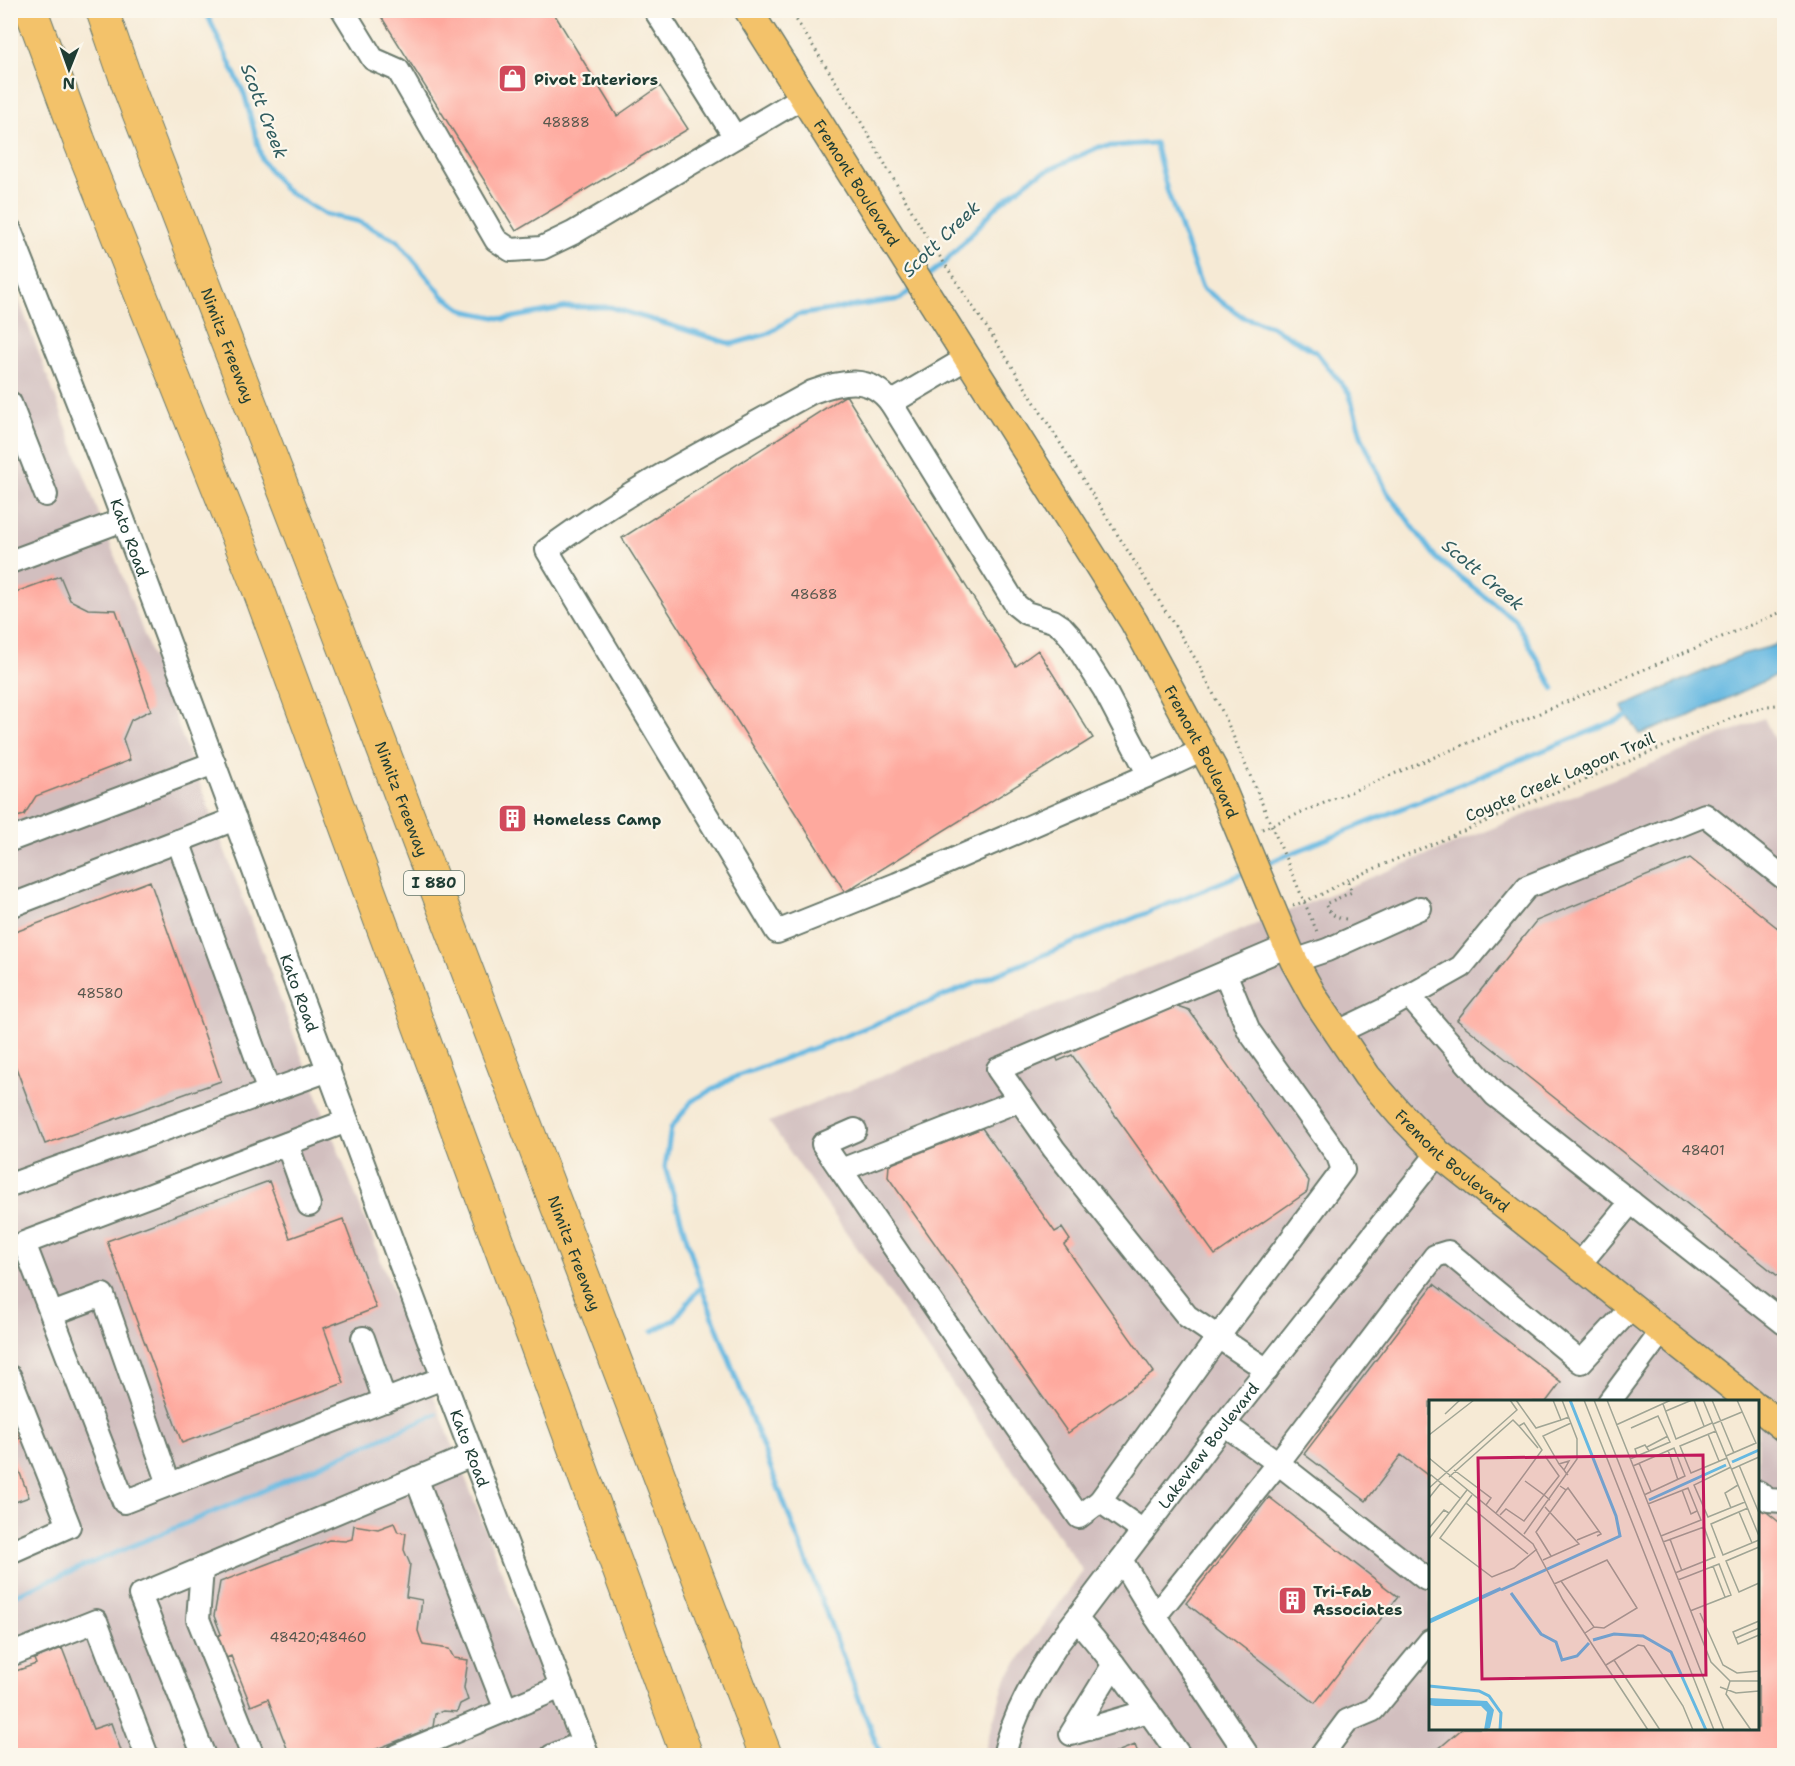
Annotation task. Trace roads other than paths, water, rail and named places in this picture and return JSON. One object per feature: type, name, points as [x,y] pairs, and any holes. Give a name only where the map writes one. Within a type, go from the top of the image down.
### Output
[{"type":"highway","points":[[31,10],[79,140],[258,588],[687,1755]]},
{"type":"highway","name":"Nimitz Freeway","points":[[102,10],[134,102],[766,1755]]},
{"type":"main road","name":"Fremont Boulevard","points":[[748,10],[1134,622],[1215,772],[1284,937],[1315,999],[1336,1033],[1367,1076],[1398,1113],[1438,1153],[1746,1400]]},
{"type":"main road","name":"Fremont Boulevard","points":[[1759,1410],[1785,1428]]},
{"type":"street","points":[[343,10],[373,59],[398,70],[496,240],[511,250],[542,248],[573,234],[803,97]]},
{"type":"street","points":[[655,10],[735,137]]},
{"type":"street","name":"Kato Road","points":[[10,230],[123,520],[443,1378],[585,1749]]},
{"type":"street","points":[[891,404],[967,358]]},
{"type":"street","points":[[1149,775],[1104,688],[1071,637],[1053,621],[1026,613],[1016,605],[891,404],[885,395],[875,388],[858,382],[837,383],[812,392],[645,484],[547,550],[777,932],[908,880],[1149,775],[1203,750]]},
{"type":"street","points":[[10,403],[46,495]]},
{"type":"street","points":[[10,561],[123,520]]},
{"type":"street","points":[[10,840],[214,763]]},
{"type":"street","points":[[1336,1033],[1461,967],[1527,887],[1705,815],[1785,878]]},
{"type":"street","points":[[10,906],[235,819]]},
{"type":"street","points":[[178,841],[269,1092]]},
{"type":"street","points":[[1267,1370],[1187,1316],[1054,1149],[998,1068],[1225,973],[1284,937],[1327,950],[1420,908]]},
{"type":"street","points":[[855,1130],[823,1144],[1079,1517],[1100,1501],[1218,1337],[1343,1170],[1338,1156],[1249,1031],[1225,973]]},
{"type":"street","points":[[1409,996],[1495,1095],[1785,1323]]},
{"type":"street","points":[[10,1185],[329,1070]]},
{"type":"street","points":[[841,1170],[1020,1100]]},
{"type":"street","points":[[347,1121],[24,1243],[124,1502],[443,1378]]},
{"type":"street","points":[[286,1144],[309,1205]]},
{"type":"street","name":"Lakeview Boulevard","points":[[1004,1755],[1018,1712],[1035,1678],[1058,1643],[1224,1424],[1438,1153]]},
{"type":"street","points":[[1579,1265],[1631,1202]]},
{"type":"street","points":[[1155,1616],[1278,1463],[1435,1256],[1448,1252],[1581,1362],[1632,1307]]},
{"type":"street","points":[[52,1314],[103,1295],[169,1484]]},
{"type":"street","points":[[1610,1400],[1662,1331]]},
{"type":"street","points":[[363,1338],[385,1401]]},
{"type":"street","points":[[10,1377],[69,1526],[10,1552]]},
{"type":"street","points":[[1224,1424],[1278,1463],[1426,1579]]},
{"type":"street","points":[[204,1755],[140,1595],[472,1455]]},
{"type":"street","points":[[416,1478],[506,1710]]},
{"type":"street","points":[[1759,1493],[1768,1500],[1785,1501]]},
{"type":"street","points":[[1100,1501],[1143,1531]]},
{"type":"street","points":[[1121,1560],[1155,1616],[1248,1755]]},
{"type":"street","points":[[202,1569],[198,1619],[253,1755]]},
{"type":"street","points":[[1077,1620],[1098,1642],[1180,1755]]},
{"type":"street","points":[[10,1655],[96,1621],[147,1755]]},
{"type":"street","points":[[1321,1755],[1347,1720],[1373,1710],[1429,1643]]},
{"type":"street","points":[[1114,1664],[1071,1734],[1148,1711]]},
{"type":"street","points":[[396,1755],[561,1687]]},
{"type":"street","points":[[552,1755],[585,1749]]},
{"type":"water","points":[[1784,640],[1784,674],[1694,714],[1640,734],[1622,707],[1743,654],[1773,646]]},
{"type":"waterway","name":"Scott Creek","points":[[205,10],[245,96],[262,160],[284,189],[324,214],[357,221],[397,240],[443,296],[465,311],[504,319],[568,307],[610,307],[732,344],[767,334],[797,315],[900,299],[913,288]]},
{"type":"waterway","name":"Scott Creek","points":[[925,278],[944,263],[1000,203],[1035,176],[1099,147],[1155,143],[1167,190],[1202,288],[1243,317],[1271,326],[1316,352],[1349,393],[1362,438],[1387,492],[1437,559],[1516,621],[1554,689]]},
{"type":"waterway","points":[[1263,865],[1635,713]]},
{"type":"waterway","points":[[881,1756],[701,1286],[665,1167],[671,1128],[692,1101],[737,1076],[848,1035],[1249,871]]},
{"type":"waterway","points":[[653,1331],[675,1319],[701,1286]]},
{"type":"waterway","points":[[10,1597],[242,1500],[436,1414]]},
{"type":"place","name":"Pivot Interiors","points":[[513,79]]},
{"type":"place","name":"Homeless Camp","points":[[512,819]]},
{"type":"place","name":"Tri-Fab Associates","points":[[1292,1600]]}]
